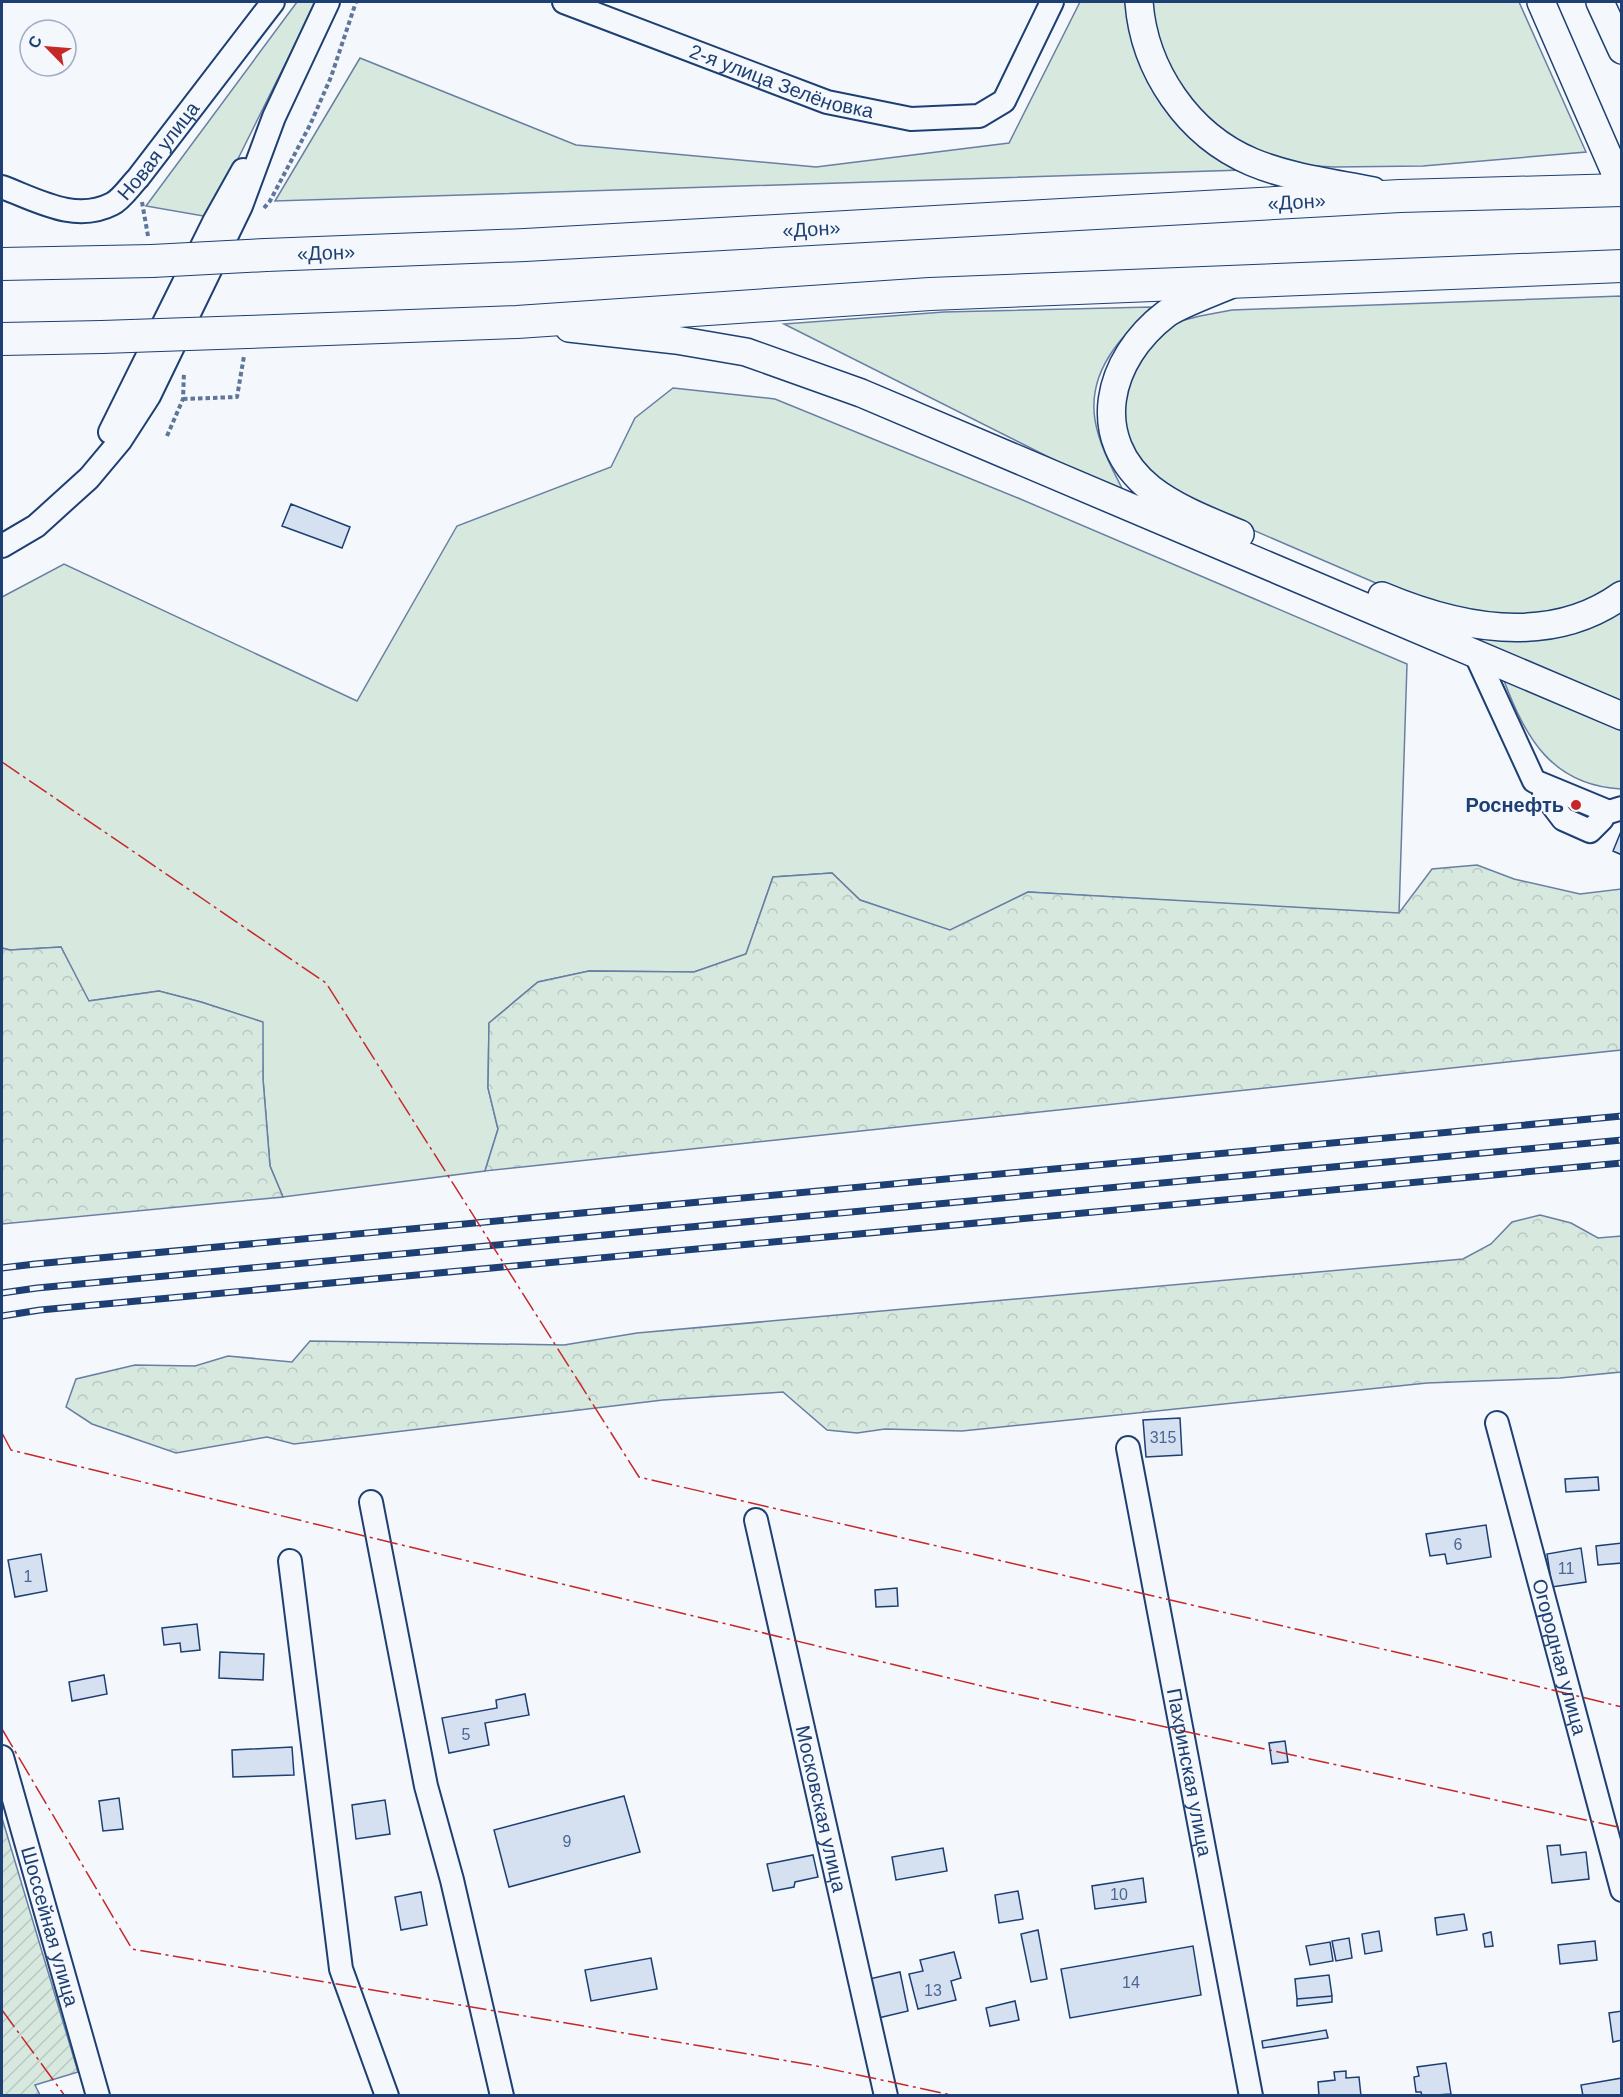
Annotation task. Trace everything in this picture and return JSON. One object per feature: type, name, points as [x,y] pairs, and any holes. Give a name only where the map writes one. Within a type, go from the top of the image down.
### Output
[{"type":"highway","name":"«Дон»","points":[[2,264],[152,261],[561,243],[1400,196],[1622,189]]},
{"type":"highway","points":[[2,339],[518,322],[930,294],[1622,266]]},
{"type":"main road","points":[[1140,2],[1145,38],[1161,79],[1181,110],[1214,140],[1251,162],[1280,172],[1400,196]]},
{"type":"main road","points":[[1541,2],[1622,189]]},
{"type":"main road","points":[[1600,2],[1618,43]]},
{"type":"main road","points":[[1615,2],[1618,43]]},
{"type":"main road","points":[[1239,280],[1167,313],[1144,334],[1125,358],[1113,389],[1111,421],[1118,448],[1132,470],[1149,488],[1173,505],[1404,605],[1451,620],[1513,628],[1542,627],[1588,612],[1622,595]]},
{"type":"main road","points":[[518,322],[695,343],[746,352],[794,369],[861,393],[1622,716]]},
{"type":"street","name":"Новая улица","points":[[2,187],[73,213],[93,211],[114,203],[138,177],[273,2]]},
{"type":"street","points":[[2,546],[36,526],[65,501],[87,472],[117,420],[215,220],[274,117],[328,2]]},
{"type":"street","name":"2-я улица Зелёновка","points":[[564,2],[827,102],[911,119],[979,116],[1004,101],[1052,2]]},
{"type":"street","points":[[1476,655],[1544,794],[1557,833],[1580,843],[1606,818],[1544,794]]},
{"type":"street","name":"Огородная улица","points":[[1497,1423],[1622,1890]]},
{"type":"street","name":"Пахринская улица","points":[[1128,1448],[1251,2096]]},
{"type":"street","points":[[371,1502],[426,1785],[452,1880],[502,2096]]},
{"type":"street","name":"Московская улица","points":[[756,1521],[886,2096]]},
{"type":"street","points":[[290,1561],[341,1969],[387,2096]]},
{"type":"street","name":"Шоссейная улица","points":[[2,1757],[98,2096]]},
{"type":"path","points":[[138,177],[152,261]]},
{"type":"path","points":[[183,399],[237,397],[247,332]]},
{"type":"green space","points":[[297,2],[316,2],[209,217],[146,206]]},
{"type":"green space","points":[[1080,2],[1129,2],[1129,16],[1242,170],[275,201],[360,58],[576,145],[816,167],[1009,143]]},
{"type":"green space","points":[[1149,2],[1519,2],[1586,152],[1423,166],[1334,167],[1295,165],[1242,148],[1200,115],[1165,68]]},
{"type":"green space","points":[[1621,296],[1621,584],[1605,595],[1550,615],[1473,614],[1378,584],[1181,499],[1129,451],[1119,409],[1131,365],[1169,324],[1232,310]]},
{"type":"green space","points":[[1151,307],[1114,349],[1102,369],[1096,388],[1094,406],[1100,441],[1126,496],[784,324],[944,312]]},
{"type":"green space","points":[[673,388],[775,399],[1018,498],[1407,664],[1399,914],[1028,892],[950,931],[860,900],[832,873],[773,877],[746,954],[694,972],[589,971],[538,982],[489,1023],[488,1088],[498,1129],[485,1171],[283,1197],[270,1166],[263,1079],[262,1022],[159,991],[88,1001],[61,947],[10,950],[2,948],[2,597],[64,564],[357,701],[457,526],[611,467],[635,418]]},
{"type":"green space","points":[[1621,610],[1621,703],[1468,636],[1529,641],[1583,628]]},
{"type":"green space","points":[[1503,678],[1621,728],[1621,789],[1597,786],[1576,778],[1559,768],[1544,754],[1521,720]]},
{"type":"green space","points":[[1477,865],[1514,879],[1580,894],[1621,889],[1621,1050],[485,1171],[498,1129],[488,1088],[489,1023],[538,982],[589,971],[694,972],[746,954],[773,877],[832,873],[860,900],[950,930],[1028,892],[1399,913],[1432,869]]},
{"type":"green space","points":[[61,947],[89,1001],[159,991],[263,1022],[263,1079],[270,1166],[283,1197],[2,1224],[2,948],[10,950]]},
{"type":"green space","points":[[1540,1215],[1571,1223],[1598,1238],[1621,1236],[1621,1372],[1560,1378],[1427,1383],[962,1431],[885,1429],[857,1433],[827,1430],[783,1392],[663,1400],[294,1444],[267,1437],[176,1453],[92,1424],[66,1407],[76,1379],[135,1365],[195,1366],[228,1356],[292,1362],[310,1341],[564,1345],[637,1333],[1463,1259],[1491,1244],[1512,1222]]},
{"type":"green space","points":[[2,1818],[78,2072],[35,2085],[40,2095],[2,2095]]},
{"type":"building","points":[[291,504],[350,527],[342,548],[282,526]]},
{"type":"building","points":[[1622,829],[1622,855],[1613,851]]},
{"type":"building","points":[[1180,1418],[1182,1455],[1146,1457],[1143,1420]]},
{"type":"building","points":[[1598,1477],[1599,1490],[1566,1492],[1565,1479]]},
{"type":"building","points":[[1486,1525],[1491,1557],[1447,1564],[1445,1554],[1430,1556],[1426,1534]]},
{"type":"building","points":[[1622,1543],[1622,1563],[1598,1565],[1596,1546]]},
{"type":"building","points":[[1581,1548],[1586,1582],[1552,1587],[1547,1554]]},
{"type":"building","points":[[41,1554],[47,1591],[15,1597],[8,1560]]},
{"type":"building","points":[[897,1588],[898,1606],[876,1607],[875,1590]]},
{"type":"building","points":[[197,1624],[200,1650],[181,1652],[180,1643],[164,1645],[162,1628]]},
{"type":"building","points":[[220,1652],[264,1654],[263,1680],[219,1678]]},
{"type":"building","points":[[104,1675],[107,1694],[72,1701],[69,1682]]},
{"type":"building","points":[[525,1694],[529,1715],[485,1723],[489,1745],[449,1753],[442,1718],[497,1708],[496,1700]]},
{"type":"building","points":[[1285,1741],[1288,1762],[1272,1764],[1269,1743]]},
{"type":"building","points":[[292,1747],[294,1775],[233,1777],[232,1750]]},
{"type":"building","points":[[624,1796],[640,1852],[509,1887],[494,1830]]},
{"type":"building","points":[[119,1798],[123,1829],[103,1831],[99,1801]]},
{"type":"building","points":[[385,1800],[390,1834],[356,1839],[352,1805]]},
{"type":"building","points":[[1560,1845],[1561,1855],[1586,1852],[1589,1879],[1552,1883],[1547,1846]]},
{"type":"building","points":[[943,1848],[947,1871],[896,1880],[892,1857]]},
{"type":"building","points":[[813,1855],[818,1877],[795,1882],[794,1887],[773,1891],[767,1864]]},
{"type":"building","points":[[1143,1878],[1146,1902],[1095,1909],[1092,1886]]},
{"type":"building","points":[[1018,1891],[1023,1919],[999,1923],[995,1895]]},
{"type":"building","points":[[421,1892],[427,1925],[401,1930],[395,1897]]},
{"type":"building","points":[[1464,1914],[1467,1930],[1437,1935],[1435,1918]]},
{"type":"building","points":[[1038,1930],[1047,1979],[1031,1982],[1021,1934]]},
{"type":"building","points":[[1379,1931],[1382,1951],[1365,1954],[1362,1934]]},
{"type":"building","points":[[1491,1932],[1493,1946],[1485,1947],[1483,1934]]},
{"type":"building","points":[[1349,1938],[1352,1958],[1336,1961],[1332,1941]]},
{"type":"building","points":[[1595,1941],[1597,1960],[1560,1964],[1558,1945]]},
{"type":"building","points":[[1330,1942],[1333,1961],[1310,1965],[1306,1946]]},
{"type":"building","points":[[1193,1946],[1201,1995],[1070,2018],[1061,1969]]},
{"type":"building","points":[[954,1952],[961,1978],[951,1981],[956,2000],[918,2009],[909,1974],[923,1971],[920,1960]]},
{"type":"building","points":[[651,1958],[657,1989],[591,2001],[585,1970]]},
{"type":"building","points":[[900,1972],[908,2011],[874,2019],[865,1980]]},
{"type":"building","points":[[1329,1975],[1332,1996],[1297,1999],[1295,1979]]},
{"type":"building","points":[[1332,1996],[1332,2002],[1297,2006],[1297,1999]]},
{"type":"building","points":[[1015,2001],[1019,2020],[990,2026],[986,2008]]},
{"type":"building","points":[[1622,2011],[1622,2040],[1613,2042],[1609,2013]]},
{"type":"building","points":[[1326,2030],[1328,2038],[1263,2048],[1262,2041]]},
{"type":"building","points":[[1446,2063],[1451,2094],[1422,2096],[1421,2092],[1416,2092],[1414,2077],[1419,2076],[1417,2067]]},
{"type":"building","points":[[1346,2071],[1346,2078],[1359,2077],[1361,2096],[1319,2096],[1318,2082],[1335,2080],[1334,2072]]},
{"type":"building","points":[[1622,2078],[1622,2096],[1583,2096],[1581,2085]]},
{"type":"railway","points":[[2,1268],[1622,1116]]},
{"type":"railway","points":[[2,1293],[1622,1140]]},
{"type":"railway","points":[[2,1316],[40,1310],[1622,1163]]},
{"type":"power","points":[[2,762],[326,983],[639,1477],[1434,1661],[1622,1707]]},
{"type":"power","points":[[2,1433],[11,1450],[998,1690],[1622,1828]]},
{"type":"power","points":[[2,1729],[132,1949],[812,2065],[956,2096]]},
{"type":"power","points":[[2,2010],[65,2096]]},
{"type":"place","name":"Роснефть","points":[[1576,805]]}]
